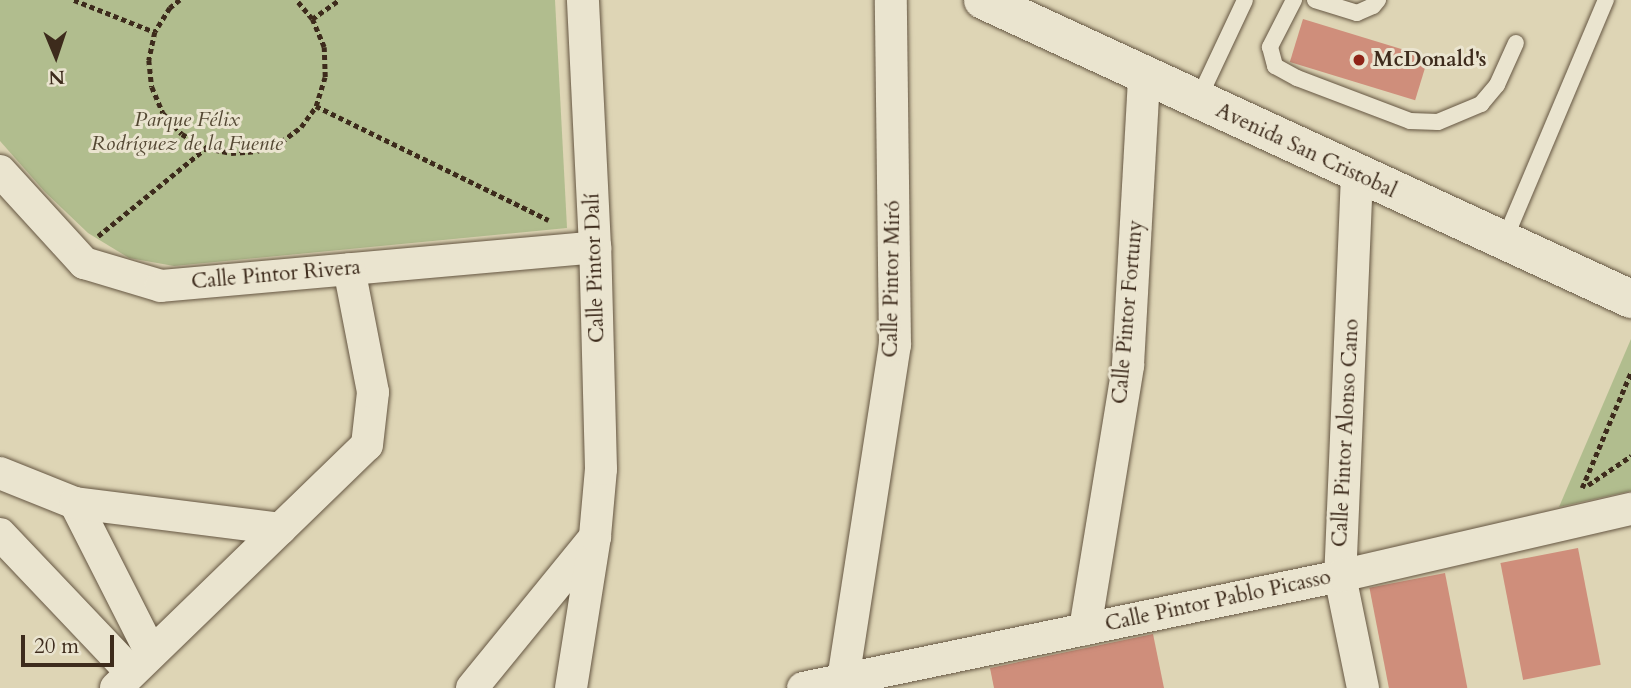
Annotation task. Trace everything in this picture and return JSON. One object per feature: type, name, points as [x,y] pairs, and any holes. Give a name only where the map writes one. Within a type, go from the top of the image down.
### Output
[{"type":"street","name":"Calle Pintor Dalí","points":[[571,688],[595,536],[601,469],[595,247],[583,0]]},
{"type":"street","name":"Calle Pintor Miró","points":[[844,680],[894,345],[891,0]]},
{"type":"street","name":"Avenida San Cristobal","points":[[983,0],[1357,175],[1631,299]]},
{"type":"street","name":"Calle Pintor Fortuny","points":[[1085,629],[1128,365],[1144,76]]},
{"type":"street","name":"Calle Pintor Rivera","points":[[0,171],[84,263],[161,286],[595,247]]},
{"type":"street","name":"Calle Pintor Alonso Cano","points":[[1357,175],[1340,576],[1363,688]]},
{"type":"street","points":[[133,671],[367,445],[373,392],[349,269]]},
{"type":"street","points":[[0,473],[75,503],[281,529]]},
{"type":"street","points":[[75,503],[133,671]]},
{"type":"street","name":"Calle Pintor Pablo Picasso","points":[[809,687],[1340,576],[1631,509]]},
{"type":"street","points":[[0,534],[133,671]]},
{"type":"street","points":[[472,688],[595,536]]},
{"type":"lane","points":[[1198,100],[1245,0]]},
{"type":"lane","points":[[1294,0],[1270,47],[1275,66],[1297,78],[1410,121],[1438,122],[1481,104],[1497,85],[1516,43]]},
{"type":"lane","points":[[1315,0],[1357,13],[1373,6],[1378,0]]},
{"type":"lane","points":[[1504,241],[1606,0]]},
{"type":"path","points":[[74,0],[155,32]]},
{"type":"path","points":[[180,0],[170,8],[155,32],[149,60],[152,87],[159,104],[182,134],[206,148],[231,153],[257,151],[281,142],[301,127],[316,106],[325,77],[324,47],[312,19],[296,0]]},
{"type":"path","points":[[312,19],[339,0]]},
{"type":"path","points":[[316,106],[567,228],[595,247]]},
{"type":"path","points":[[75,253],[206,148]]},
{"type":"path","points":[[1631,372],[1581,489],[1631,456]]},
{"type":"green space","name":"Parque Félix Rodríguez de la Fuente","points":[[0,0],[555,0],[567,228],[174,266],[129,258],[88,233],[45,192],[0,141]]},
{"type":"green space","points":[[1631,339],[1631,491],[1559,507]]},
{"type":"building","name":"McDonald's","points":[[1303,19],[1428,57],[1415,100],[1290,62]]},
{"type":"building","points":[[1578,548],[1601,665],[1523,680],[1500,563]]},
{"type":"building","points":[[1445,573],[1467,688],[1389,688],[1369,588]]},
{"type":"building","points":[[1153,634],[1164,688],[994,688],[990,668]]},
{"type":"place","name":"McDonald's","points":[[1359,60]]}]
